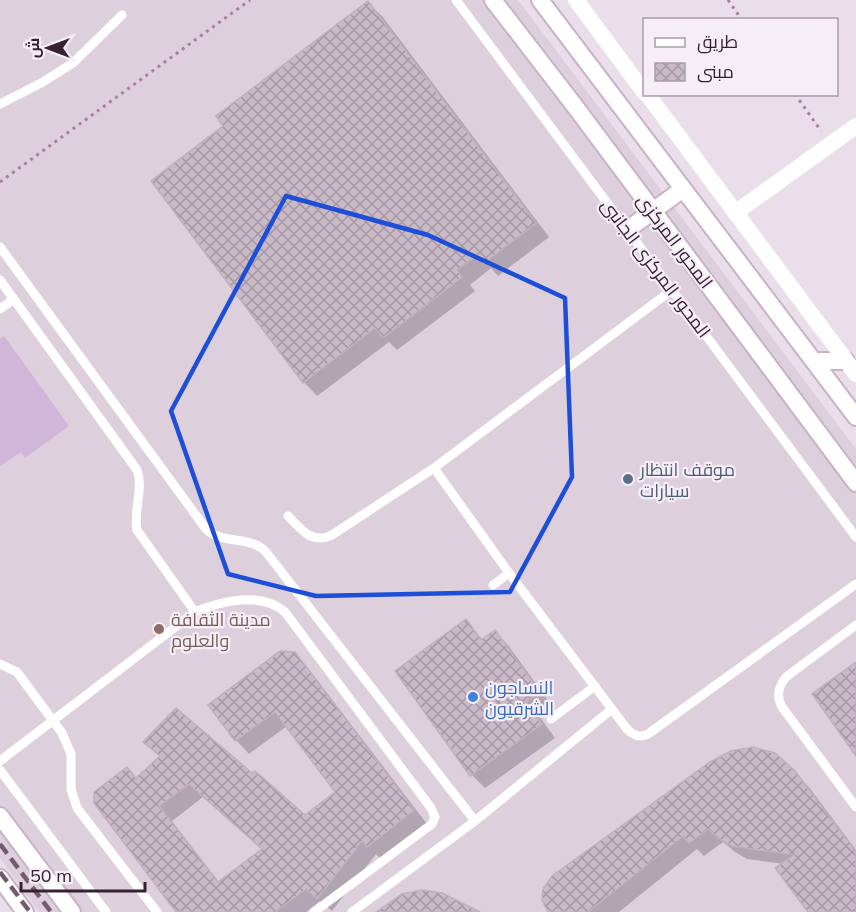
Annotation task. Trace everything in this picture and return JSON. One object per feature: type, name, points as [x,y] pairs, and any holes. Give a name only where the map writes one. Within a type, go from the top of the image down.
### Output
[{"type":"main road","name":"المحور المركزى","points":[[493,0],[856,483]]},
{"type":"main road","name":"المحور المركزى","points":[[540,0],[856,417]]},
{"type":"main road","points":[[576,0],[643,89]]},
{"type":"main road","points":[[648,96],[851,367]]},
{"type":"main road","points":[[735,213],[856,126]]},
{"type":"main road","points":[[627,230],[683,189]]},
{"type":"main road","points":[[814,361],[851,367]]},
{"type":"main road","points":[[0,816],[72,912]]},
{"type":"main road","points":[[0,878],[25,912]]},
{"type":"lane","name":"المحور المركزى الجانبى","points":[[456,0],[856,537]]},
{"type":"lane","points":[[0,104],[44,82],[73,63],[123,15]]},
{"type":"lane","points":[[0,247],[206,529],[214,535],[252,542],[266,552],[475,821]]},
{"type":"lane","points":[[0,279],[137,470],[140,480],[137,530],[195,612]]},
{"type":"lane","points":[[288,516],[310,537],[316,539],[327,537],[434,468],[672,290]]},
{"type":"lane","points":[[0,309],[14,299]]},
{"type":"lane","points":[[434,468],[509,573],[612,709],[631,733],[639,736],[648,734],[856,584]]},
{"type":"lane","points":[[493,585],[509,573]]},
{"type":"lane","points":[[0,761],[195,612],[243,600],[263,601],[279,607],[434,812],[435,817],[432,824],[314,912]]},
{"type":"lane","points":[[856,625],[786,677],[781,683],[778,695],[782,706],[856,807]]},
{"type":"lane","points":[[0,664],[17,672],[53,720],[68,744],[71,754],[70,789],[77,808],[157,912]]},
{"type":"lane","points":[[551,719],[595,686]]},
{"type":"lane","points":[[352,912],[475,821],[612,709]]},
{"type":"lane","points":[[0,770],[106,912]]},
{"type":"path","points":[[0,182],[250,0]]},
{"type":"path","points":[[728,0],[741,18]]},
{"type":"path","points":[[796,96],[831,144]]},
{"type":"highlighted area","points":[[286,196],[428,235],[565,298],[572,477],[510,592],[316,596],[228,574],[171,411]]},
{"type":"shaded area","points":[[0,0],[518,0],[856,449],[856,912],[39,912],[0,858]]},
{"type":"shaded area","points":[[4,336],[69,426],[25,458],[21,452],[0,466],[0,339]]},
{"type":"building","points":[[368,1],[536,223],[484,263],[477,255],[457,270],[462,277],[383,338],[375,328],[303,383],[151,181],[223,126],[216,116]]},
{"type":"building","name":"النساجون الشرقيون","points":[[466,619],[481,640],[495,630],[540,692],[526,702],[542,724],[470,776],[395,671]]},
{"type":"building","points":[[280,651],[295,652],[414,810],[367,847],[362,841],[317,899],[306,889],[275,912],[176,912],[94,803],[94,792],[127,767],[136,778],[160,756],[143,742],[176,708],[252,773],[255,771],[305,815],[335,792],[275,712],[235,741],[208,705]],"holes":[[[189,784],[262,849],[218,882],[159,806]]]},
{"type":"building","points":[[856,662],[856,756],[812,694]]},
{"type":"building","points":[[753,747],[775,753],[795,771],[856,852],[856,912],[808,912],[775,868],[794,855],[732,846],[719,839],[708,829],[689,843],[683,836],[588,912],[548,912],[542,900],[543,889],[552,876],[710,762],[731,751]]},
{"type":"building","points":[[422,890],[442,893],[480,912],[376,912],[402,894]]},
{"type":"railway","points":[[0,844],[51,912]]},
{"type":"railway","points":[[0,872],[30,912]]},
{"type":"place","name":"موقف انتظار سيارات","points":[[628,479]]},
{"type":"place","name":"مدينة الثقافة والعلوم","points":[[159,629]]},
{"type":"place","name":"النساجون الشرقيون","points":[[473,697]]}]
